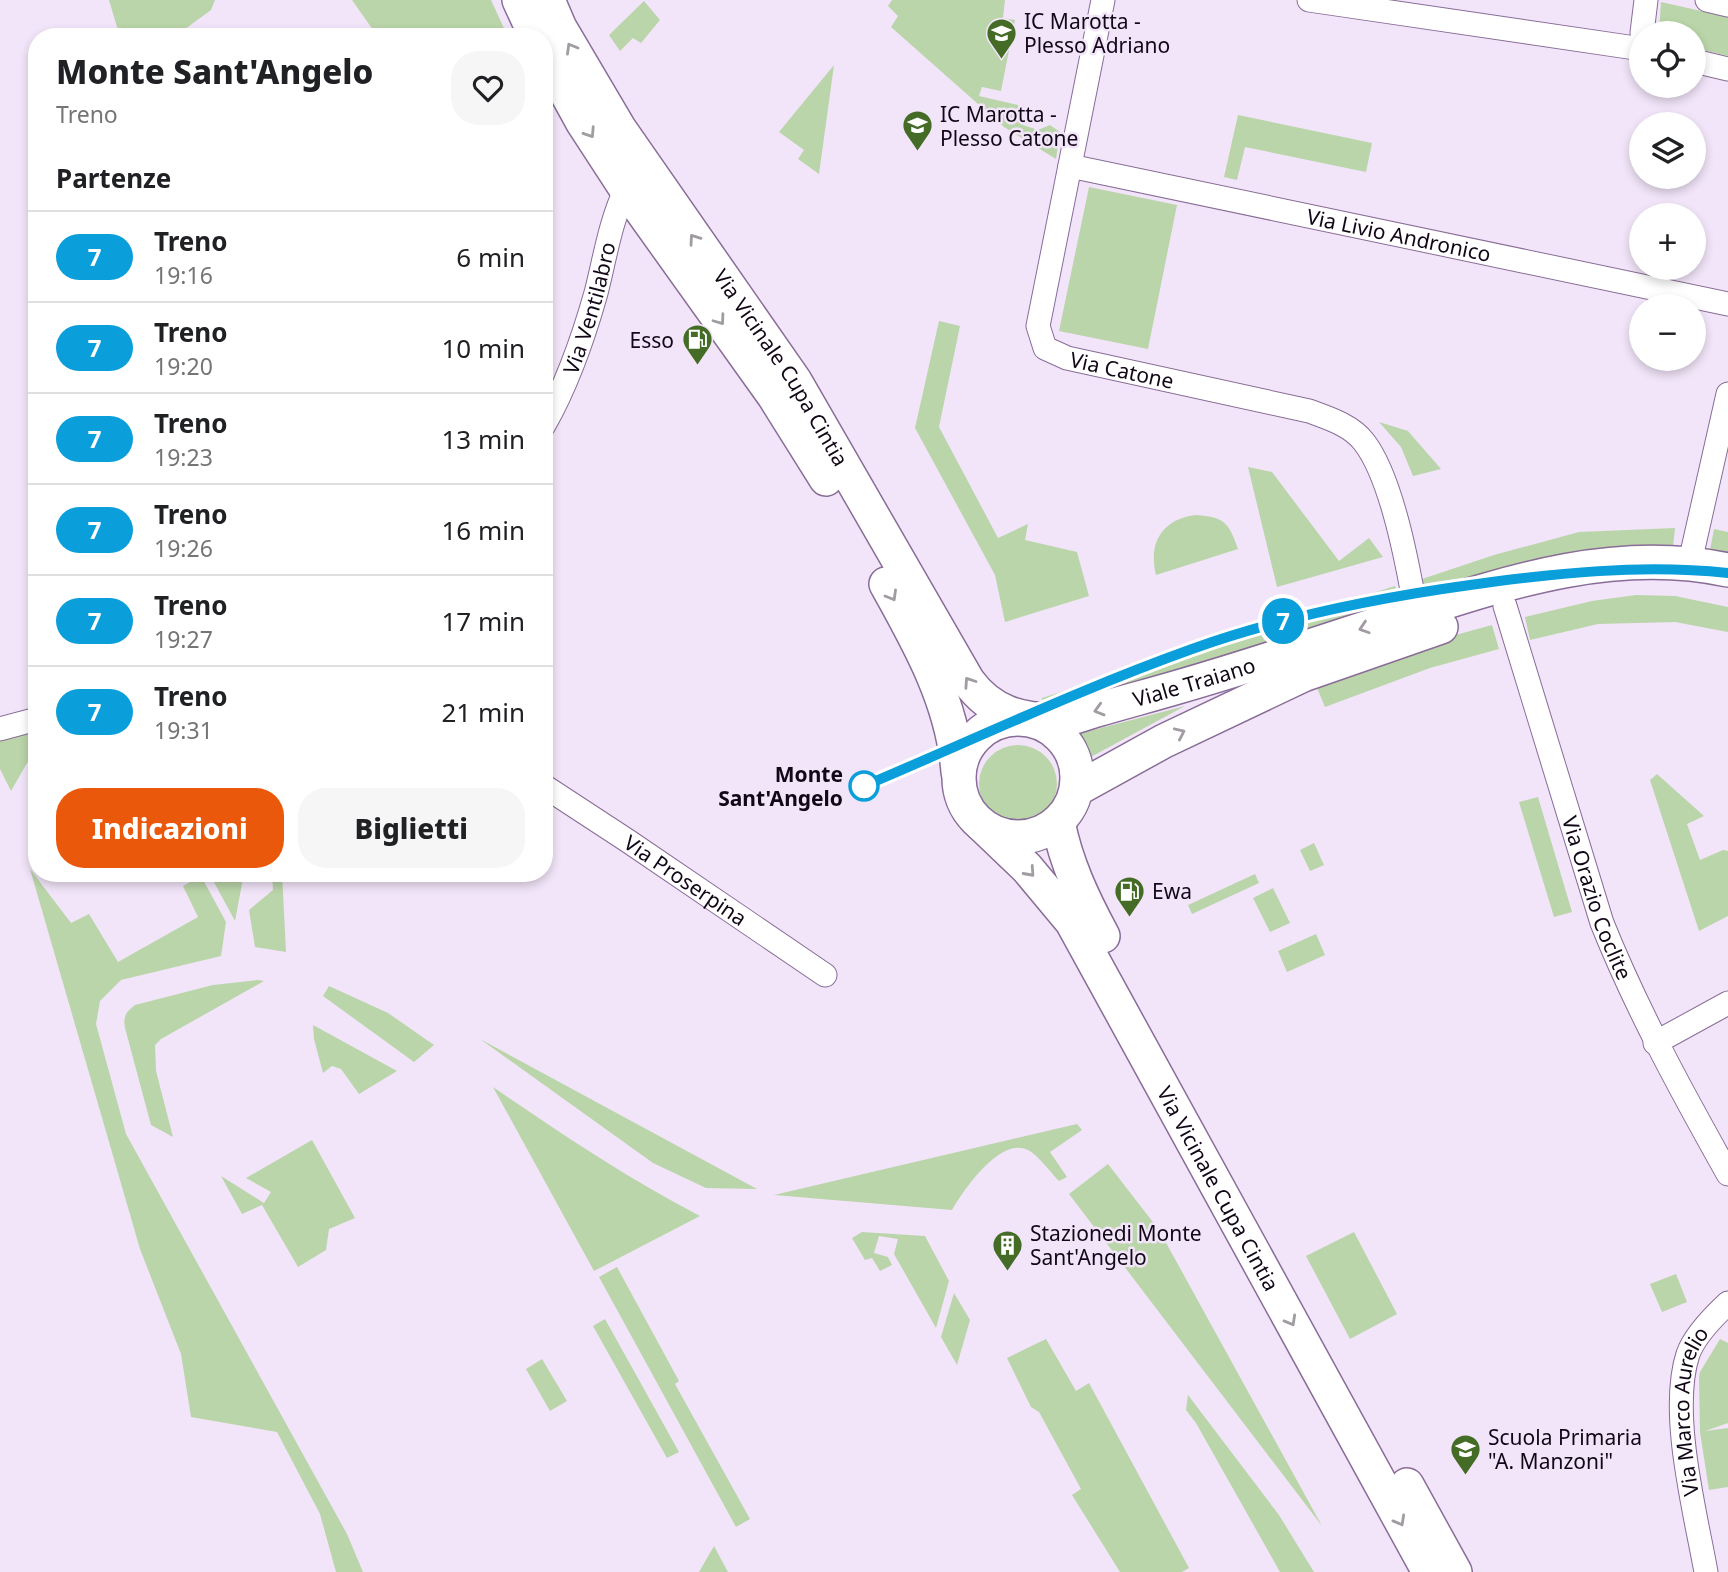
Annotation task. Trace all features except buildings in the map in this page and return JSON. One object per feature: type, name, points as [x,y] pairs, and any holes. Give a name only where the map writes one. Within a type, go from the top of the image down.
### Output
[{"type":"main road","points":[[519,0],[532,28]]},
{"type":"main road","name":"Via Vicinale Cupa Cintia","points":[[548,0],[560,28],[599,97],[648,166],[668,201],[795,381],[968,681],[979,697],[993,706],[1024,718]]},
{"type":"main road","name":"Via Vicinale Cupa Cintia","points":[[553,68],[583,123],[626,188],[774,396],[834,493],[906,619],[942,694],[957,748],[958,772]]},
{"type":"main road","points":[[626,188],[637,183],[654,183],[668,201]]},
{"type":"main road","name":"Viale Traiano","points":[[1024,718],[1064,720],[1211,677],[1418,623],[1502,595],[1567,592],[1728,570]]},
{"type":"main road","name":"Viale Traiano","points":[[1689,574],[1728,593]]},
{"type":"main road","name":"Viale Traiano","points":[[1077,789],[1164,741],[1418,623]]},
{"type":"main road","points":[[1024,718],[1051,727],[1066,741],[1076,762],[1077,789],[1067,813],[1058,822],[1046,831],[1022,838],[1001,835],[981,824],[968,810],[960,793],[958,772],[963,754],[975,737],[996,722],[1024,718]]},
{"type":"main road","name":"Via Vicinale Cupa Cintia","points":[[1058,822],[1064,851],[1081,895],[1455,1572]]},
{"type":"main road","name":"Via Vicinale Cupa Cintia","points":[[981,824],[1027,867],[1072,922],[1429,1572]]},
{"type":"street","name":"Via Catone","points":[[1103,0],[1038,326],[1045,348],[1067,358],[1309,411],[1335,420],[1364,441],[1383,475],[1407,562],[1418,623]]},
{"type":"street","points":[[1309,0],[1629,40]]},
{"type":"street","points":[[1644,21],[1646,0]]},
{"type":"street","points":[[1707,0],[1728,5]]},
{"type":"street","points":[[1706,64],[1728,69]]},
{"type":"street","name":"Via Livio Andronico","points":[[1070,166],[1728,304]]},
{"type":"street","name":"Via Ventilabro","points":[[553,407],[576,361],[615,211],[626,188]]},
{"type":"street","points":[[1689,574],[1728,394]]},
{"type":"street","name":"Via Orazio Coclite","points":[[1502,595],[1601,923],[1615,960],[1655,1044],[1728,1174]]},
{"type":"street","points":[[0,729],[28,721]]},
{"type":"street","name":"Via Proserpina","points":[[553,792],[825,975]]},
{"type":"street","points":[[1655,1044],[1728,1003]]},
{"type":"street","name":"Via Marco Aurelio","points":[[1706,1572],[1685,1457],[1681,1387],[1689,1351],[1711,1320],[1728,1303]]},
{"type":"green space","points":[[109,0],[215,0],[211,10],[186,28],[117,28]]},
{"type":"green space","points":[[352,0],[491,0],[504,28],[372,28]]},
{"type":"green space","points":[[892,0],[1005,0],[1003,18],[1015,20],[1001,91],[982,87],[979,96],[1018,105],[1018,115],[1023,125],[1038,130],[1050,125],[1060,132],[1056,159],[1004,127],[891,27],[898,16],[888,6]]},
{"type":"green space","points":[[644,1],[660,20],[641,43],[633,38],[620,51],[609,35]]},
{"type":"green space","points":[[1661,2],[1728,17],[1728,56],[1706,51],[1706,21],[1660,21]]},
{"type":"green space","points":[[834,65],[819,174],[798,159],[804,150],[779,132]]},
{"type":"green space","points":[[1238,115],[1372,143],[1366,172],[1245,147],[1237,180],[1224,177]]},
{"type":"green space","points":[[1089,187],[1177,205],[1148,349],[1059,331]]},
{"type":"green space","points":[[939,321],[960,326],[939,427],[998,538],[1028,524],[1025,540],[1077,552],[1089,596],[1005,622],[995,575],[915,428]]},
{"type":"green space","points":[[1379,422],[1408,431],[1441,469],[1413,476],[1401,447]]},
{"type":"green space","points":[[1248,467],[1272,472],[1339,561],[1369,538],[1383,557],[1277,587]]},
{"type":"green space","points":[[1196,515],[1224,523],[1232,533],[1238,549],[1156,575],[1154,553],[1160,534],[1174,522]]},
{"type":"green space","points":[[1675,528],[1673,547],[1425,596],[1419,580],[1494,555],[1579,532]]},
{"type":"green space","points":[[1714,529],[1728,532],[1728,554],[1710,550]]},
{"type":"green space","points":[[1395,586],[1400,605],[1044,711],[1042,698]]},
{"type":"green space","points":[[1636,595],[1675,596],[1728,607],[1728,632],[1675,622],[1598,624],[1530,640],[1525,617],[1592,601]]},
{"type":"green space","points":[[1492,625],[1499,649],[1430,668],[1325,707],[1315,683],[1423,644]]},
{"type":"green space","points":[[1185,706],[1089,758],[1078,734]]},
{"type":"green space","points":[[28,732],[28,762],[11,791],[0,769],[0,740]]},
{"type":"green space","points":[[1018,745],[1033,748],[1050,762],[1057,784],[1054,799],[1040,816],[1018,823],[1003,820],[986,806],[979,784],[982,769],[996,752]]},
{"type":"green space","points":[[1657,774],[1704,816],[1687,824],[1700,860],[1723,850],[1728,851],[1728,916],[1699,931],[1650,780]]},
{"type":"green space","points":[[1538,797],[1572,912],[1554,917],[1519,802]]},
{"type":"green space","points":[[1314,843],[1324,865],[1310,871],[1300,850]]},
{"type":"green space","points":[[1255,874],[1259,883],[1192,914],[1188,905]]},
{"type":"green space","points":[[34,882],[40,882],[71,923],[89,914],[118,962],[198,917],[183,886],[190,882],[204,882],[226,922],[221,956],[121,980],[100,1001],[96,1024],[126,1134],[347,1534],[363,1572],[336,1572],[320,1514],[277,1432],[191,1417],[181,1354],[140,1249]]},
{"type":"green space","points":[[214,882],[242,882],[235,921]]},
{"type":"green space","points":[[273,882],[282,882],[286,952],[255,947],[249,910],[273,890]]},
{"type":"green space","points":[[1273,888],[1290,923],[1270,932],[1253,898]]},
{"type":"green space","points":[[1316,934],[1325,955],[1287,972],[1278,951]]},
{"type":"green space","points":[[264,981],[161,1039],[155,1045],[156,1071],[173,1137],[151,1125],[125,1028],[127,1012],[135,1005],[213,985]]},
{"type":"green space","points":[[329,986],[388,1013],[434,1045],[414,1062],[323,996]]},
{"type":"green space","points":[[313,1025],[397,1071],[359,1094],[341,1069],[332,1066],[323,1073]]},
{"type":"green space","points":[[480,1039],[757,1189],[706,1188],[653,1163]]},
{"type":"green space","points":[[493,1087],[620,1171],[700,1216],[594,1271]]},
{"type":"green space","points":[[1077,1124],[1082,1130],[1050,1152],[1067,1177],[1059,1181],[1028,1150],[1017,1148],[1006,1151],[973,1179],[952,1210],[774,1195]]},
{"type":"green space","points":[[312,1140],[355,1218],[329,1229],[326,1250],[298,1267],[262,1205],[242,1214],[221,1176],[264,1203],[271,1192],[246,1178]]},
{"type":"green space","points":[[1108,1164],[1159,1230],[1322,1526],[1069,1194]]},
{"type":"green space","points":[[862,1232],[925,1236],[949,1281],[936,1328],[894,1254],[898,1239],[879,1236],[874,1253],[888,1257],[892,1265],[880,1271],[872,1258],[865,1260],[852,1238]]},
{"type":"green space","points":[[1354,1232],[1397,1314],[1350,1339],[1306,1256]]},
{"type":"green space","points":[[617,1267],[679,1381],[675,1384],[750,1519],[736,1527],[599,1277]]},
{"type":"green space","points":[[1676,1274],[1687,1302],[1662,1312],[1650,1284]]},
{"type":"green space","points":[[954,1293],[970,1320],[957,1365],[941,1337]]},
{"type":"green space","points":[[605,1319],[679,1452],[667,1458],[593,1326]]},
{"type":"green space","points":[[1046,1339],[1076,1391],[1089,1383],[1189,1568],[1182,1572],[1120,1572],[1072,1495],[1081,1489],[1039,1412],[1031,1407],[1007,1358]]},
{"type":"green space","points":[[1720,1339],[1728,1343],[1728,1423],[1705,1431],[1728,1428],[1728,1487],[1709,1490],[1700,1432],[1699,1377]]},
{"type":"green space","points":[[542,1359],[567,1401],[550,1411],[526,1369]]},
{"type":"green space","points":[[1188,1395],[1279,1515],[1314,1572],[1280,1572],[1196,1423],[1186,1410]]},
{"type":"green space","points":[[714,1546],[728,1572],[699,1572]]},
{"type":"train","name":"7","points":[[864,786],[1114,678],[1194,648],[1278,622],[1371,601],[1524,577],[1610,569],[1690,569],[1728,573]]},
{"type":"place","name":"IC Marotta - Plesso Adriano","points":[[1001,60]]},
{"type":"place","name":"IC Marotta - Plesso Catone","points":[[917,153]]},
{"type":"place","name":"Esso","points":[[697,367]]},
{"type":"place","name":"Monte Sant'Angelo","points":[[864,786]]},
{"type":"place","name":"Ewa","points":[[1129,918]]},
{"type":"place","name":"Stazionedi Monte Sant'Angelo","points":[[1007,1272]]},
{"type":"place","name":"Scuola Primaria \"A. Manzoni\"","points":[[1465,1476]]}]
